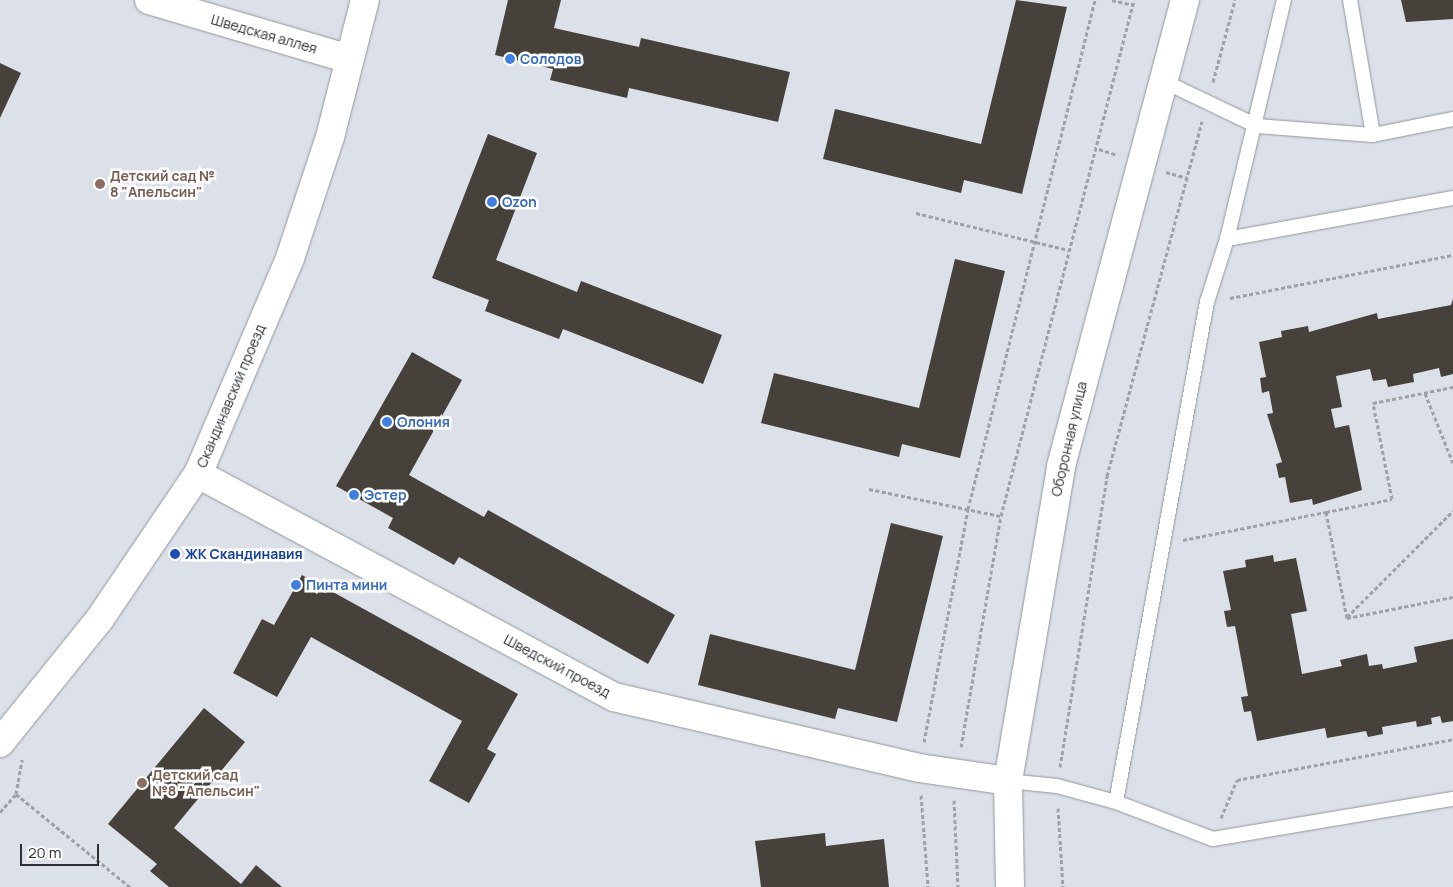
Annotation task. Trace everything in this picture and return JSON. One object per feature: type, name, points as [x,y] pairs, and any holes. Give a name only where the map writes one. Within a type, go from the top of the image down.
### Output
[{"type":"street","name":"Шведская аллея","points":[[150,0],[350,59]]},
{"type":"street","name":"Скандинавский проезд","points":[[0,743],[99,620],[198,474],[290,258],[350,59],[365,0]]},
{"type":"street","name":"Оборонная улица","points":[[1010,887],[1008,782],[1061,466],[1185,0]]},
{"type":"street","name":"Шведский проезд","points":[[198,474],[614,697],[919,768],[1008,782]]},
{"type":"lane","points":[[1116,802],[1207,302],[1227,239],[1257,126],[1284,0]]},
{"type":"lane","points":[[1350,0],[1373,135]]},
{"type":"lane","points":[[1162,81],[1257,126],[1373,135],[1453,120]]},
{"type":"lane","points":[[1227,239],[1453,198]]},
{"type":"lane","points":[[1008,782],[1057,786],[1116,802],[1212,839],[1453,799]]},
{"type":"path","points":[[928,887],[919,768],[968,509],[1095,0]]},
{"type":"path","points":[[1112,0],[1133,5]]},
{"type":"path","points":[[958,887],[956,774],[1001,516],[1134,0]]},
{"type":"path","points":[[1063,887],[1057,786],[1107,476],[1235,0]]},
{"type":"path","points":[[916,213],[1069,250]]},
{"type":"path","points":[[1207,302],[1453,255]]},
{"type":"path","points":[[1163,544],[1392,499],[1373,403],[1453,387]]},
{"type":"path","points":[[1425,393],[1453,463]]},
{"type":"path","points":[[869,489],[1001,516]]},
{"type":"path","points":[[1347,618],[1453,511]]},
{"type":"path","points":[[1326,512],[1347,618]]},
{"type":"path","points":[[1347,618],[1453,597]]},
{"type":"path","points":[[1212,839],[1237,780],[1453,739]]},
{"type":"path","points":[[16,794],[130,887]]},
{"type":"building","points":[[508,0],[561,0],[554,28],[639,47],[641,38],[790,72],[778,122],[629,88],[627,98],[550,80],[553,69],[495,55]]},
{"type":"building","points":[[1016,0],[1067,7],[1022,194],[964,180],[961,193],[823,159],[835,109],[981,144]]},
{"type":"building","points":[[1401,0],[1453,0],[1453,19],[1406,22]]},
{"type":"building","points":[[0,63],[21,73],[0,118]]},
{"type":"building","points":[[488,134],[537,153],[496,260],[577,292],[581,281],[722,335],[703,384],[563,329],[559,339],[485,311],[489,300],[432,278]]},
{"type":"building","points":[[955,259],[1005,271],[960,458],[902,444],[899,457],[761,423],[774,373],[919,408]]},
{"type":"building","points":[[1453,299],[1453,374],[1441,377],[1439,368],[1413,374],[1414,382],[1388,387],[1386,379],[1373,381],[1370,369],[1336,376],[1342,407],[1331,409],[1335,428],[1349,425],[1362,490],[1313,505],[1312,499],[1290,503],[1285,477],[1279,478],[1276,464],[1282,462],[1267,414],[1273,413],[1269,391],[1262,393],[1260,378],[1266,377],[1259,342],[1282,337],[1281,331],[1308,326],[1309,332],[1377,313],[1378,319],[1451,305]]},
{"type":"building","points":[[412,352],[462,380],[409,475],[484,517],[488,510],[675,615],[648,664],[459,557],[454,565],[388,528],[393,518],[336,486]]},
{"type":"building","points":[[891,523],[943,536],[897,722],[838,708],[835,719],[698,685],[710,634],[855,670]]},
{"type":"building","points":[[1273,555],[1274,562],[1296,558],[1307,611],[1291,614],[1302,674],[1342,666],[1340,660],[1367,654],[1369,666],[1382,664],[1383,669],[1417,662],[1414,647],[1453,639],[1453,721],[1442,723],[1440,716],[1431,718],[1432,724],[1417,727],[1416,721],[1382,727],[1383,734],[1368,737],[1366,731],[1327,738],[1325,728],[1257,741],[1251,711],[1244,712],[1241,697],[1248,696],[1235,626],[1227,627],[1224,611],[1231,610],[1223,571],[1246,567],[1245,560]]},
{"type":"building","points":[[302,575],[518,694],[487,749],[496,754],[469,803],[429,781],[462,721],[311,637],[277,697],[233,673],[262,619],[274,625]]},
{"type":"building","points":[[204,708],[245,742],[174,828],[241,884],[256,865],[282,887],[169,887],[150,871],[157,864],[108,824]]},
{"type":"building","points":[[825,833],[826,846],[884,839],[889,887],[761,887],[755,841]]},
{"type":"place","name":"Солодов","points":[[510,59]]},
{"type":"place","name":"Детский сад № 8 \"Апельсин\"","points":[[100,184]]},
{"type":"place","name":"Ozon","points":[[492,202]]},
{"type":"place","name":"Олония","points":[[387,422]]},
{"type":"place","name":"Эстер","points":[[354,495]]},
{"type":"place","name":"ЖК Скандинавия","points":[[175,554]]},
{"type":"place","name":"Пинта мини","points":[[296,585]]},
{"type":"place","name":"Детский сад №8 \"Апельсин\"","points":[[142,783]]}]
